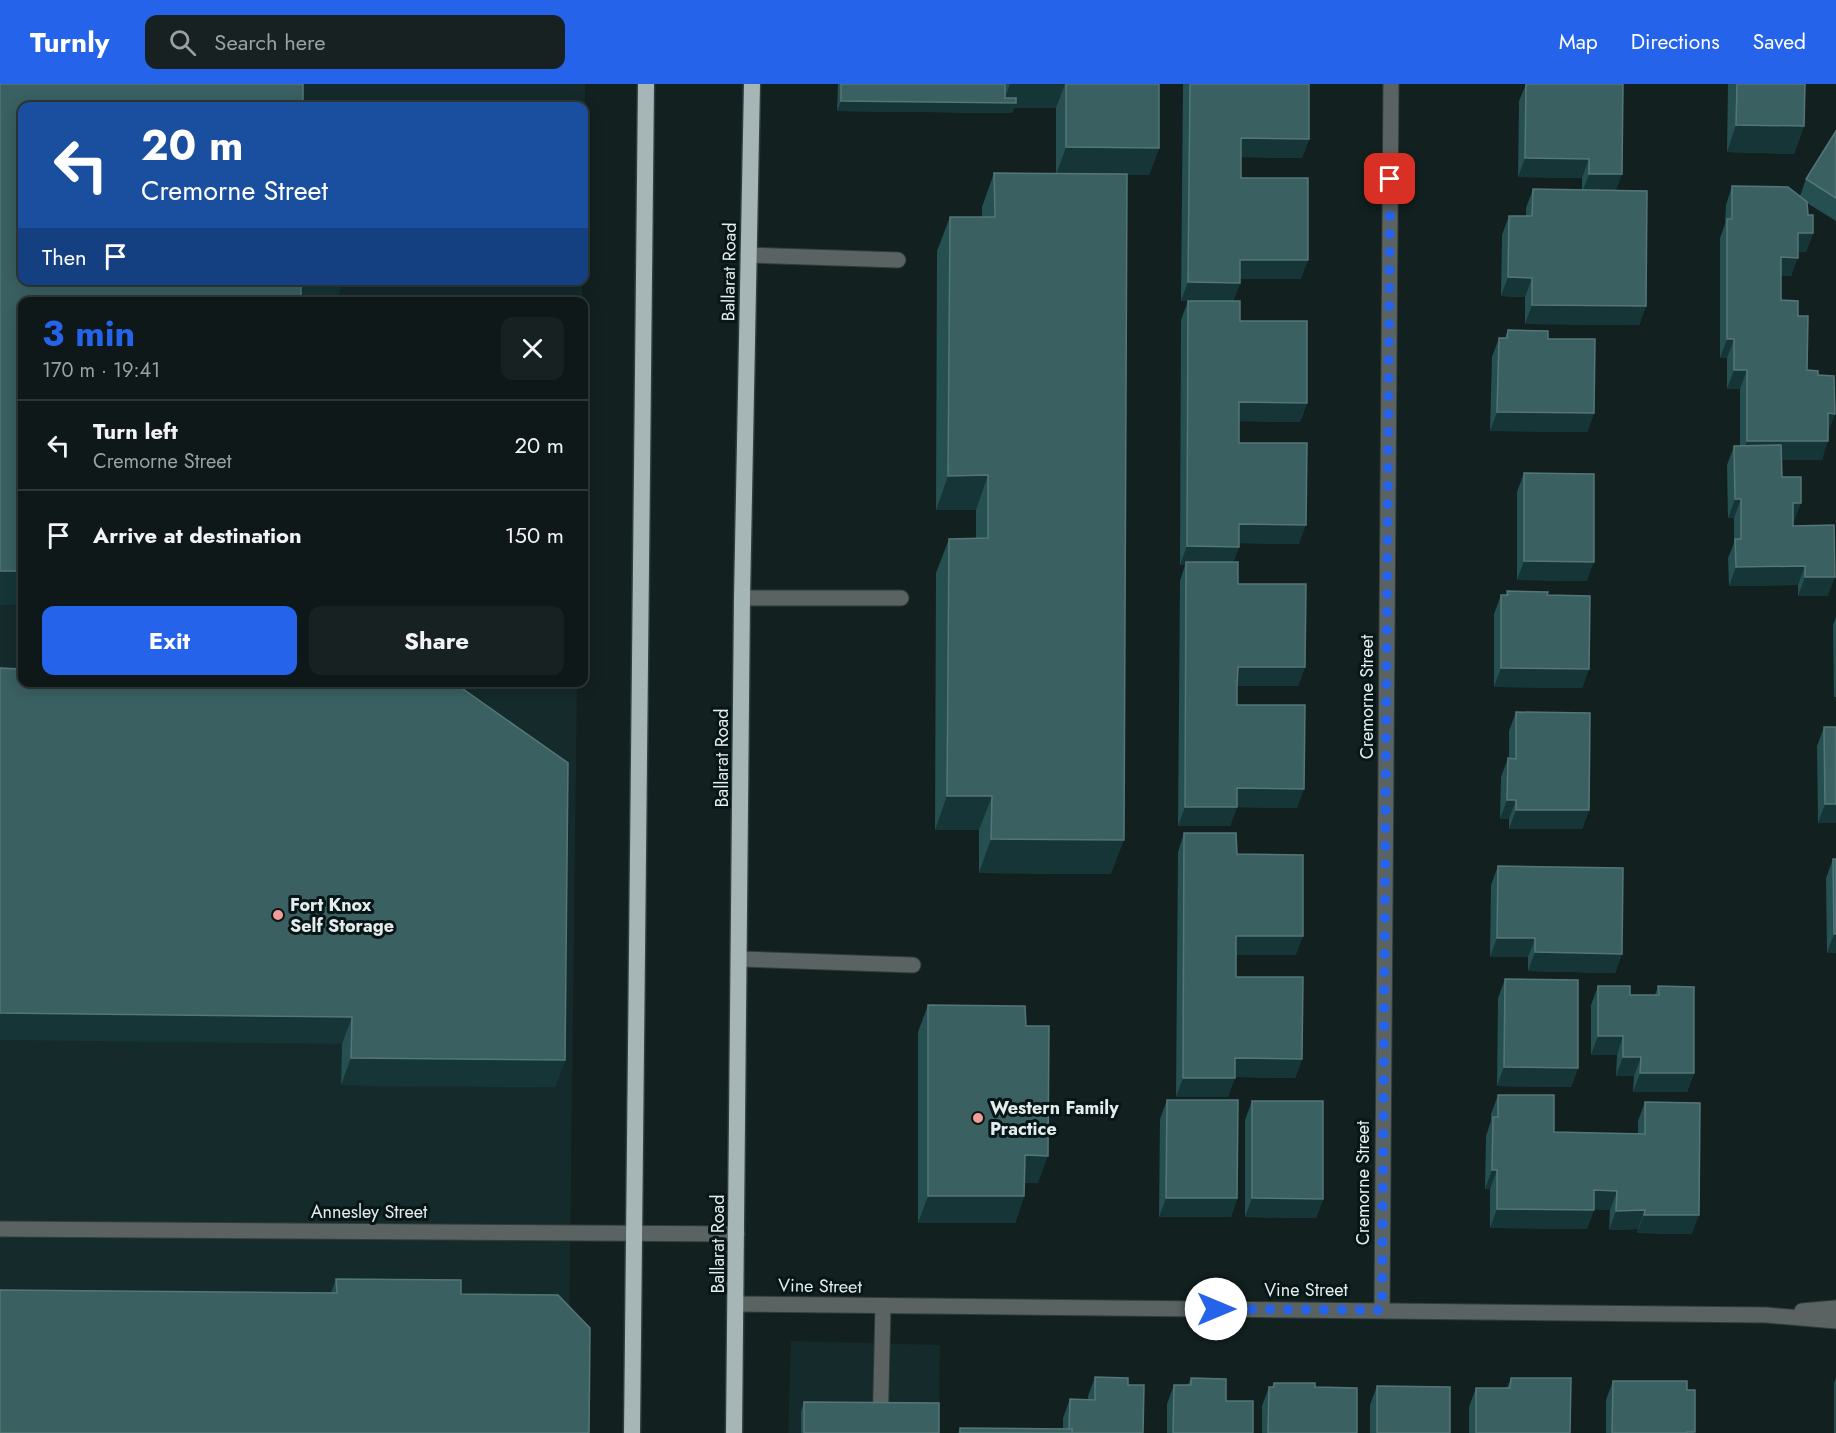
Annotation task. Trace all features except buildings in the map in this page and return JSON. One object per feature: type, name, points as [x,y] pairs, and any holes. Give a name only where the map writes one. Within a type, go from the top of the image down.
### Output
[{"type":"highway","points":[[632,1433],[646,84]]},
{"type":"highway","name":"Ballarat Road","points":[[734,1433],[742,598],[752,84]]},
{"type":"street","name":"Cremorne Street","points":[[1382,1310],[1391,84]]},
{"type":"street","points":[[748,255],[898,260]]},
{"type":"street","points":[[742,598],[901,598]]},
{"type":"street","points":[[740,959],[913,964]]},
{"type":"street","name":"Annesley Street","points":[[0,1229],[737,1234]]},
{"type":"street","name":"Vine Street","points":[[737,1304],[1766,1315],[1836,1321]]},
{"type":"street","points":[[880,1433],[883,1307]]},
{"type":"street","name":"Vine Street","points":[[1766,1315],[1836,1308]]},
{"type":"shaded area","points":[[0,84],[585,84],[585,102],[18,102],[18,285],[582,285],[582,297],[18,297],[18,687],[577,687],[568,1433],[0,1433]]},
{"type":"shaded area","points":[[791,1341],[940,1345],[939,1433],[788,1433]]},
{"type":"place","name":"Fort Knox Self Storage","points":[[278,915]]},
{"type":"place","name":"Western Family Practice","points":[[978,1118]]},
{"type":"route","points":[[1216,1309],[1382,1310],[1390,179]]}]
